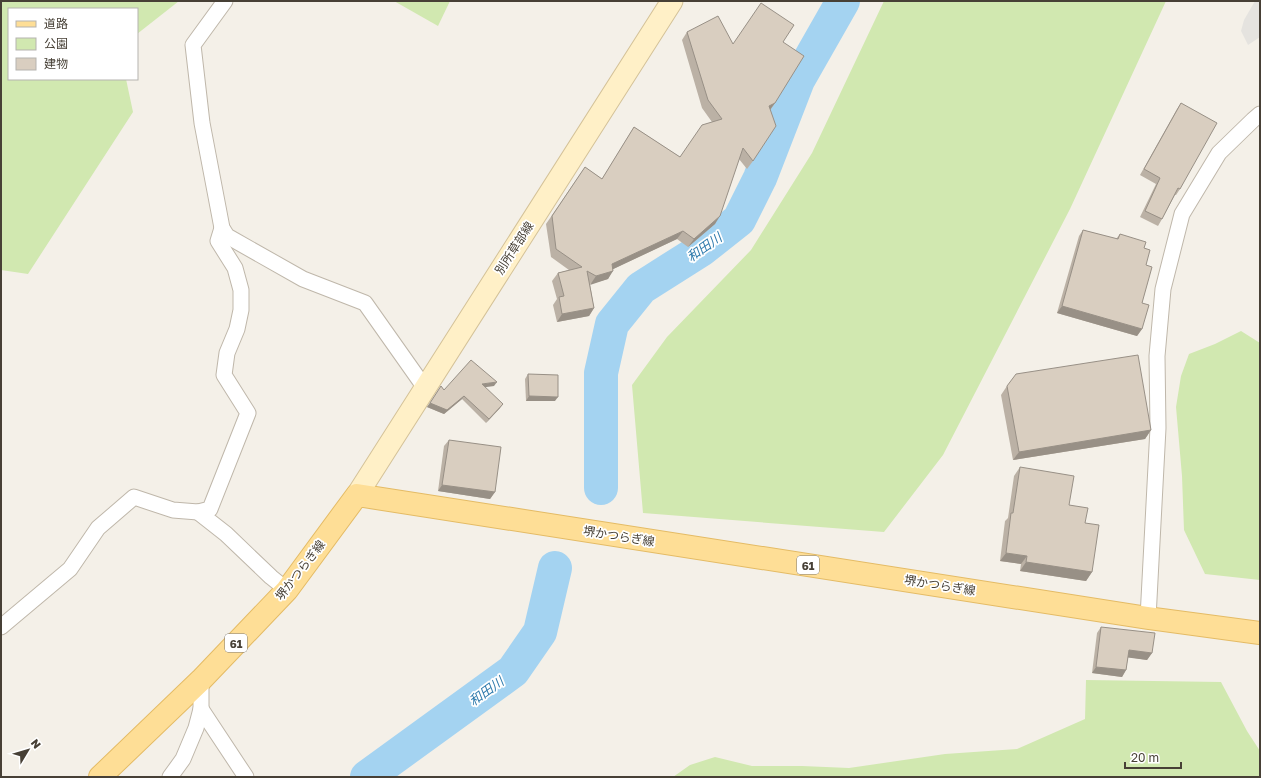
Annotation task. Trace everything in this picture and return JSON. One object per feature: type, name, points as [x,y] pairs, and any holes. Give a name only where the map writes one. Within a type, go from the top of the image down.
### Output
[{"type":"main road","name":"別所草部線","points":[[357,496],[672,1]]},
{"type":"main road","name":"堺かつらぎ線","points":[[100,777],[201,680],[287,590],[357,496],[1148,618],[1260,633]]},
{"type":"street","points":[[225,1],[192,44],[202,123],[222,228],[227,236],[303,278],[365,303],[425,388]]},
{"type":"street","points":[[1148,618],[1158,428],[1157,356],[1163,288],[1182,214],[1219,153],[1260,114]]},
{"type":"street","points":[[1,627],[70,569],[98,528],[134,497],[173,510],[198,512],[210,509],[248,413],[224,375],[227,353],[237,329],[241,310],[241,290],[235,268],[218,241],[222,228]]},
{"type":"street","points":[[198,512],[226,534],[271,577],[287,590]]},
{"type":"street","points":[[170,777],[183,759],[196,728],[202,709],[201,680]]},
{"type":"street","points":[[202,709],[246,777]]},
{"type":"green space","points":[[1,1],[179,1],[138,33],[138,8],[8,8],[8,80],[126,80],[133,112],[28,274],[1,270]]},
{"type":"green space","points":[[394,1],[450,1],[438,26]]},
{"type":"green space","points":[[884,1],[1166,1],[1070,209],[943,455],[884,532],[643,513],[632,385],[667,337],[751,250],[812,153]]},
{"type":"green space","points":[[1241,331],[1260,343],[1260,580],[1205,574],[1184,530],[1182,476],[1176,407],[1181,376],[1189,354],[1215,344]]},
{"type":"green space","points":[[1086,680],[1221,682],[1247,731],[1260,751],[1260,777],[673,777],[690,765],[715,757],[752,766],[849,768],[945,754],[1017,749],[1085,719]]},
{"type":"shaded area","points":[[1255,1],[1260,1],[1260,37],[1248,45],[1241,31],[1244,20]]},
{"type":"building","points":[[761,3],[794,25],[783,42],[804,56],[775,103],[769,106],[776,126],[753,161],[743,148],[720,216],[694,239],[683,231],[612,264],[613,271],[596,276],[587,271],[594,308],[562,314],[559,297],[564,296],[558,273],[582,267],[556,249],[552,216],[585,167],[602,179],[634,127],[680,157],[702,125],[722,119],[708,100],[687,32],[718,16],[733,44]]},
{"type":"building","points":[[1181,103],[1217,123],[1180,189],[1178,188],[1162,219],[1145,211],[1160,178],[1144,169]]},
{"type":"building","points":[[1083,230],[1118,239],[1120,234],[1146,242],[1144,248],[1150,250],[1146,265],[1152,267],[1142,303],[1149,305],[1142,329],[1062,306]]},
{"type":"building","points":[[1138,355],[1151,430],[1019,452],[1007,386],[1016,374]]},
{"type":"building","points":[[471,360],[497,382],[482,384],[503,404],[489,419],[464,396],[447,410],[430,403],[441,386],[444,390]]},
{"type":"building","points":[[528,374],[558,375],[558,397],[529,396]]},
{"type":"building","points":[[449,440],[501,447],[495,492],[442,485]]},
{"type":"building","points":[[1020,467],[1074,476],[1069,505],[1088,508],[1085,523],[1099,525],[1092,572],[1026,562],[1027,556],[1006,553],[1011,513],[1013,513]]},
{"type":"building","points":[[1101,627],[1155,633],[1152,653],[1129,650],[1126,670],[1096,667]]},
{"type":"waterway","name":"和田川","points":[[601,488],[601,373],[612,324],[641,288],[701,250],[739,220],[760,178],[798,80],[843,1]]},
{"type":"waterway","name":"和田川","points":[[367,777],[513,671],[540,632],[555,568]]}]
